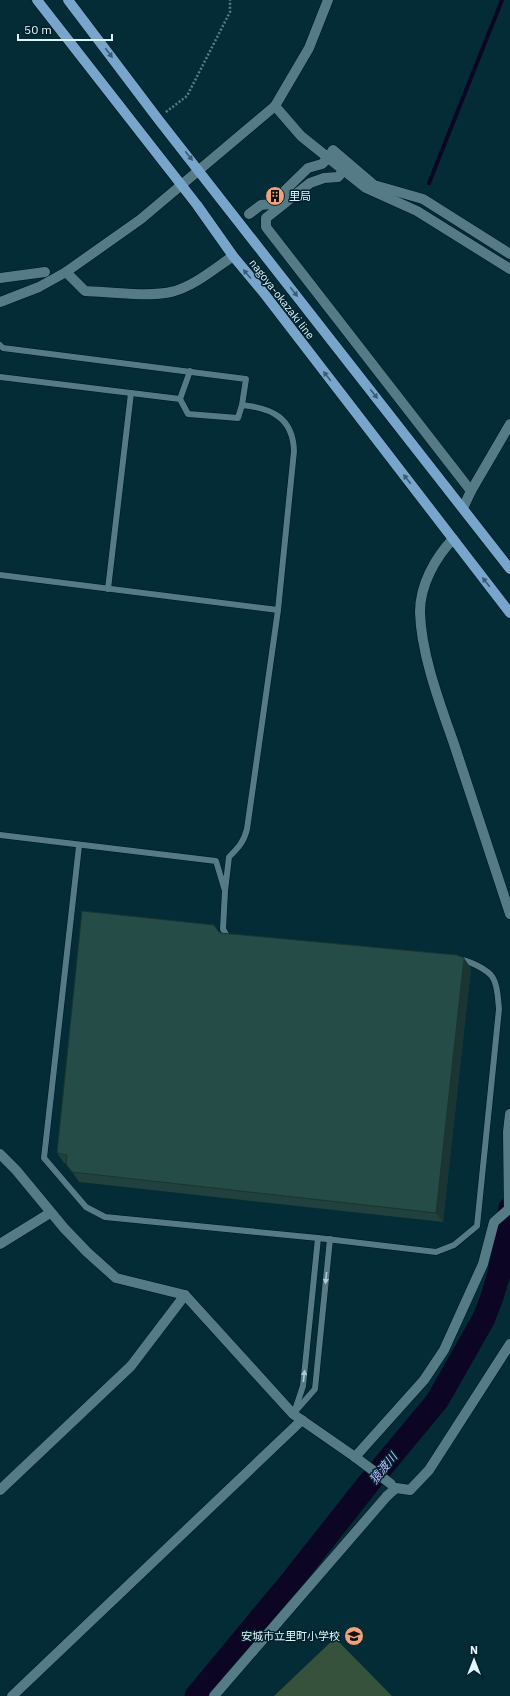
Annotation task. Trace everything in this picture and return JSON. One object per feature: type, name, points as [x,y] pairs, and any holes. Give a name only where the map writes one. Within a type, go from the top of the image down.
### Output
[{"type":"main road","name":"nagoya-okazaki line","points":[[37,0],[181,185],[233,256],[263,292],[510,613]]},
{"type":"main road","name":"nagoya-okazaki line","points":[[68,0],[158,118],[510,569]]},
{"type":"street","points":[[0,302],[39,287],[66,272],[141,218],[199,169],[244,134],[275,106],[309,48],[328,0]]},
{"type":"street","points":[[275,106],[301,136],[366,188],[417,211],[510,269]]},
{"type":"street","points":[[249,214],[261,205],[271,204],[308,168],[322,164],[333,150],[374,185],[423,199],[510,254]]},
{"type":"street","points":[[344,170],[338,178],[324,178],[310,183],[266,218],[266,227],[471,491]]},
{"type":"street","points":[[66,272],[85,291],[143,294],[171,292],[196,281],[233,256]]},
{"type":"street","points":[[0,278],[45,272]]},
{"type":"street","points":[[463,508],[471,491],[510,424]]},
{"type":"street","points":[[453,539],[442,551],[423,586],[420,612],[424,646],[440,702],[510,914]]},
{"type":"street","points":[[355,1457],[424,1380],[444,1350],[483,1264],[494,1222],[510,1209],[508,1132],[510,1114]]},
{"type":"street","points":[[0,1154],[16,1170],[50,1213],[87,1252],[116,1278],[185,1295],[294,1414],[393,1486],[410,1490],[429,1470],[510,1344]]},
{"type":"street","points":[[0,1244],[50,1213]]},
{"type":"street","points":[[0,1490],[131,1366],[185,1295]]},
{"type":"street","points":[[12,1696],[302,1420]]},
{"type":"street","points":[[214,1696],[387,1496],[393,1486]]},
{"type":"lane","points":[[0,345],[3,348],[246,379],[242,405],[238,418],[188,414],[180,399],[190,372]]},
{"type":"lane","points":[[0,377],[180,399]]},
{"type":"lane","points":[[108,589],[131,393]]},
{"type":"lane","points":[[235,938],[228,938],[223,929],[229,857],[238,849],[244,840],[247,829],[278,610],[294,451],[294,441],[286,423],[273,412],[255,406],[242,405]]},
{"type":"lane","points":[[0,575],[278,610]]},
{"type":"lane","points":[[0,836],[216,861],[225,891]]},
{"type":"lane","points":[[79,846],[44,1158],[86,1207],[105,1216],[330,1239],[436,1252],[454,1245],[477,1226],[499,1009],[493,977],[483,969],[465,960],[449,958]]},
{"type":"lane","points":[[294,1414],[303,1386],[318,1238]]},
{"type":"lane","points":[[294,1414],[315,1389],[330,1239]]},
{"type":"path","points":[[158,118],[187,96],[230,12],[230,0]]},
{"type":"green space","points":[[335,1638],[392,1696],[274,1696]]},
{"type":"building","points":[[82,911],[214,925],[221,933],[457,955],[464,958],[436,1213],[72,1172],[66,1164],[67,1155],[57,1153]]},
{"type":"waterway","points":[[429,183],[502,0]]},
{"type":"waterway","name":"猿渡川","points":[[196,1696],[437,1401],[483,1320],[491,1300],[499,1274],[510,1208]]},
{"type":"place","name":"里局","points":[[275,196]]},
{"type":"place","name":"安城市立里町小学校","points":[[354,1636]]}]
